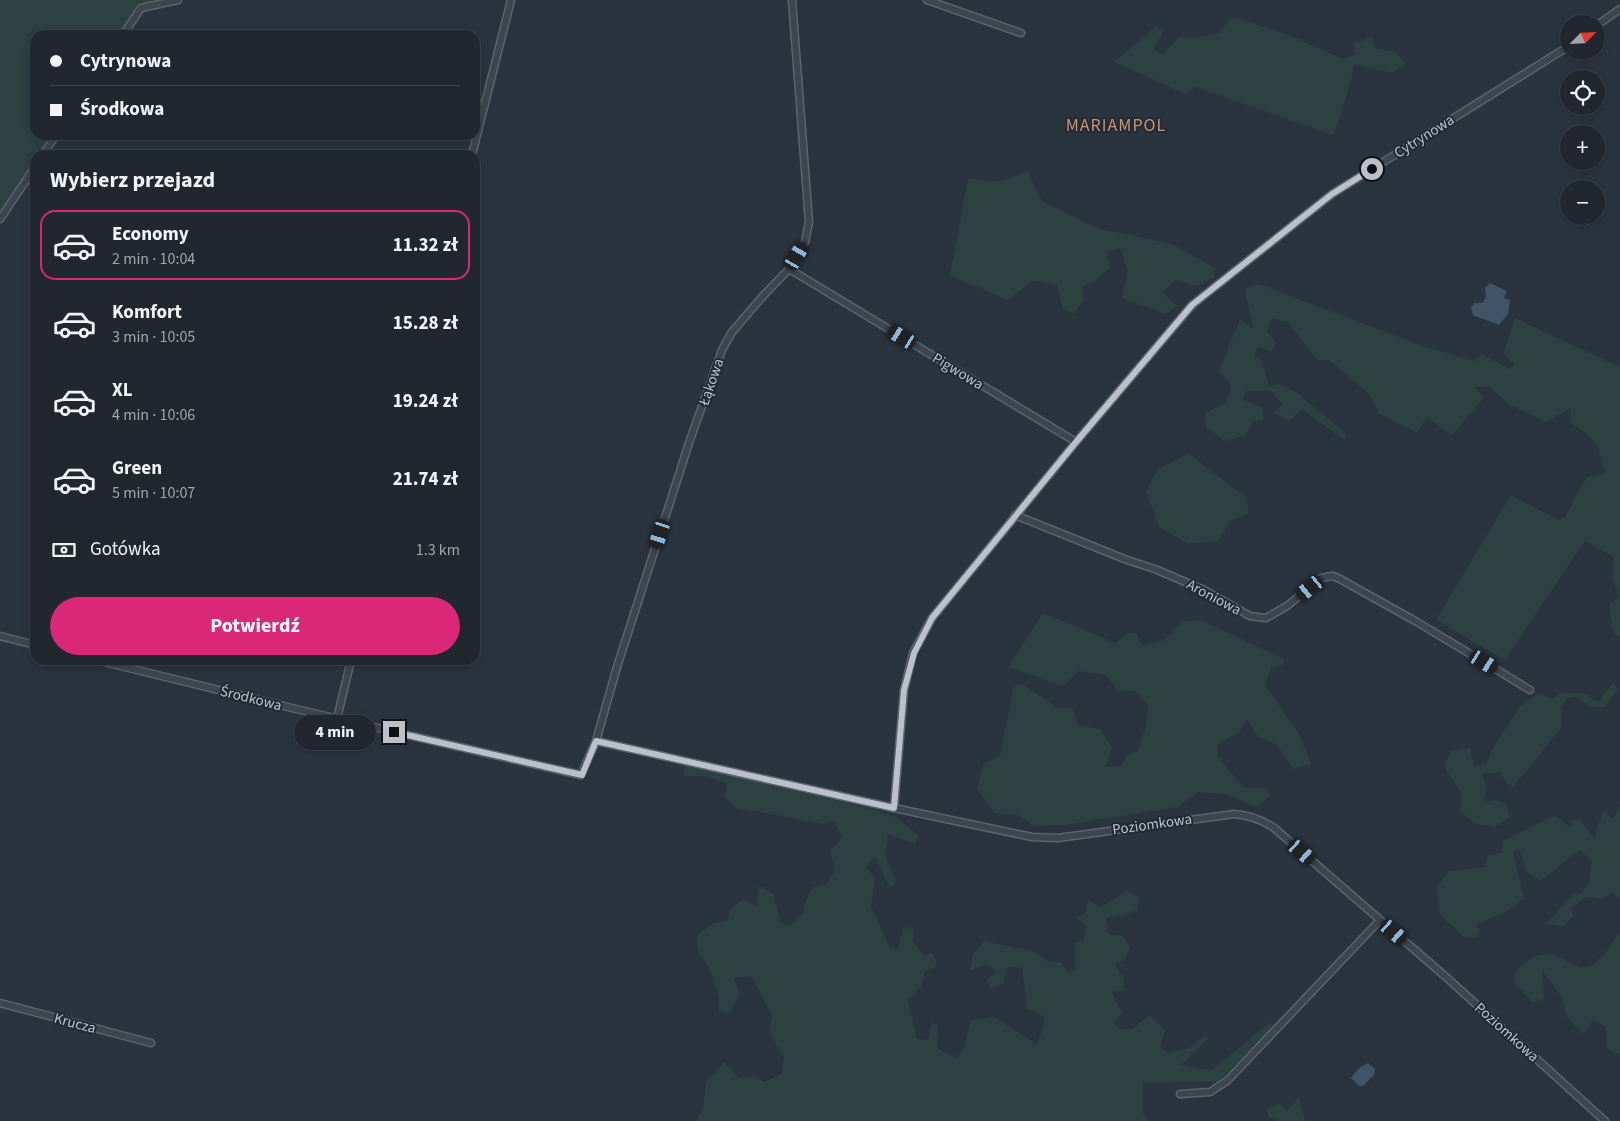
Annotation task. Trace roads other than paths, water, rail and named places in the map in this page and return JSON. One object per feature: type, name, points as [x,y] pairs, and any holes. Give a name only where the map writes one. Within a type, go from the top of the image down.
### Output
[{"type":"street","points":[[126,30],[141,8],[178,0]]},
{"type":"street","points":[[480,123],[511,0]]},
{"type":"street","name":"Łąkowa","points":[[582,775],[596,741],[626,638],[687,449],[722,350],[732,332],[789,269],[805,242],[809,222],[806,163],[792,0]]},
{"type":"street","points":[[926,0],[1021,33]]},
{"type":"street","points":[[1605,20],[1620,9]]},
{"type":"street","name":"Cytrynowa","points":[[894,808],[904,690],[914,653],[932,618],[1015,515],[1192,305],[1332,194],[1560,52]]},
{"type":"street","points":[[0,219],[30,174]]},
{"type":"street","name":"Pigwowa","points":[[789,269],[1076,442]]},
{"type":"street","name":"Aroniowa","points":[[1015,515],[1204,590],[1250,616],[1266,618],[1287,606],[1320,578],[1332,576],[1417,622],[1530,690]]},
{"type":"street","points":[[0,636],[30,644]]},
{"type":"street","name":"Środkowa","points":[[117,665],[582,775]]},
{"type":"street","points":[[337,718],[350,665]]},
{"type":"street","name":"Poziomkowa","points":[[596,741],[1032,837],[1058,838],[1157,823],[1246,814],[1273,827],[1446,977],[1605,1121]]},
{"type":"street","points":[[1180,1094],[1210,1092],[1227,1081],[1380,920]]},
{"type":"street","name":"Krucza","points":[[0,1003],[150,1043]]},
{"type":"water","points":[[1490,283],[1507,291],[1504,298],[1510,300],[1508,314],[1499,325],[1473,315],[1471,308],[1474,303],[1482,303],[1486,297],[1485,288]]},
{"type":"water","points":[[1368,1063],[1375,1069],[1374,1075],[1363,1086],[1359,1086],[1351,1078],[1359,1068]]},
{"type":"district","name":"MARIAMPOL","points":[[1116,125]]}]
